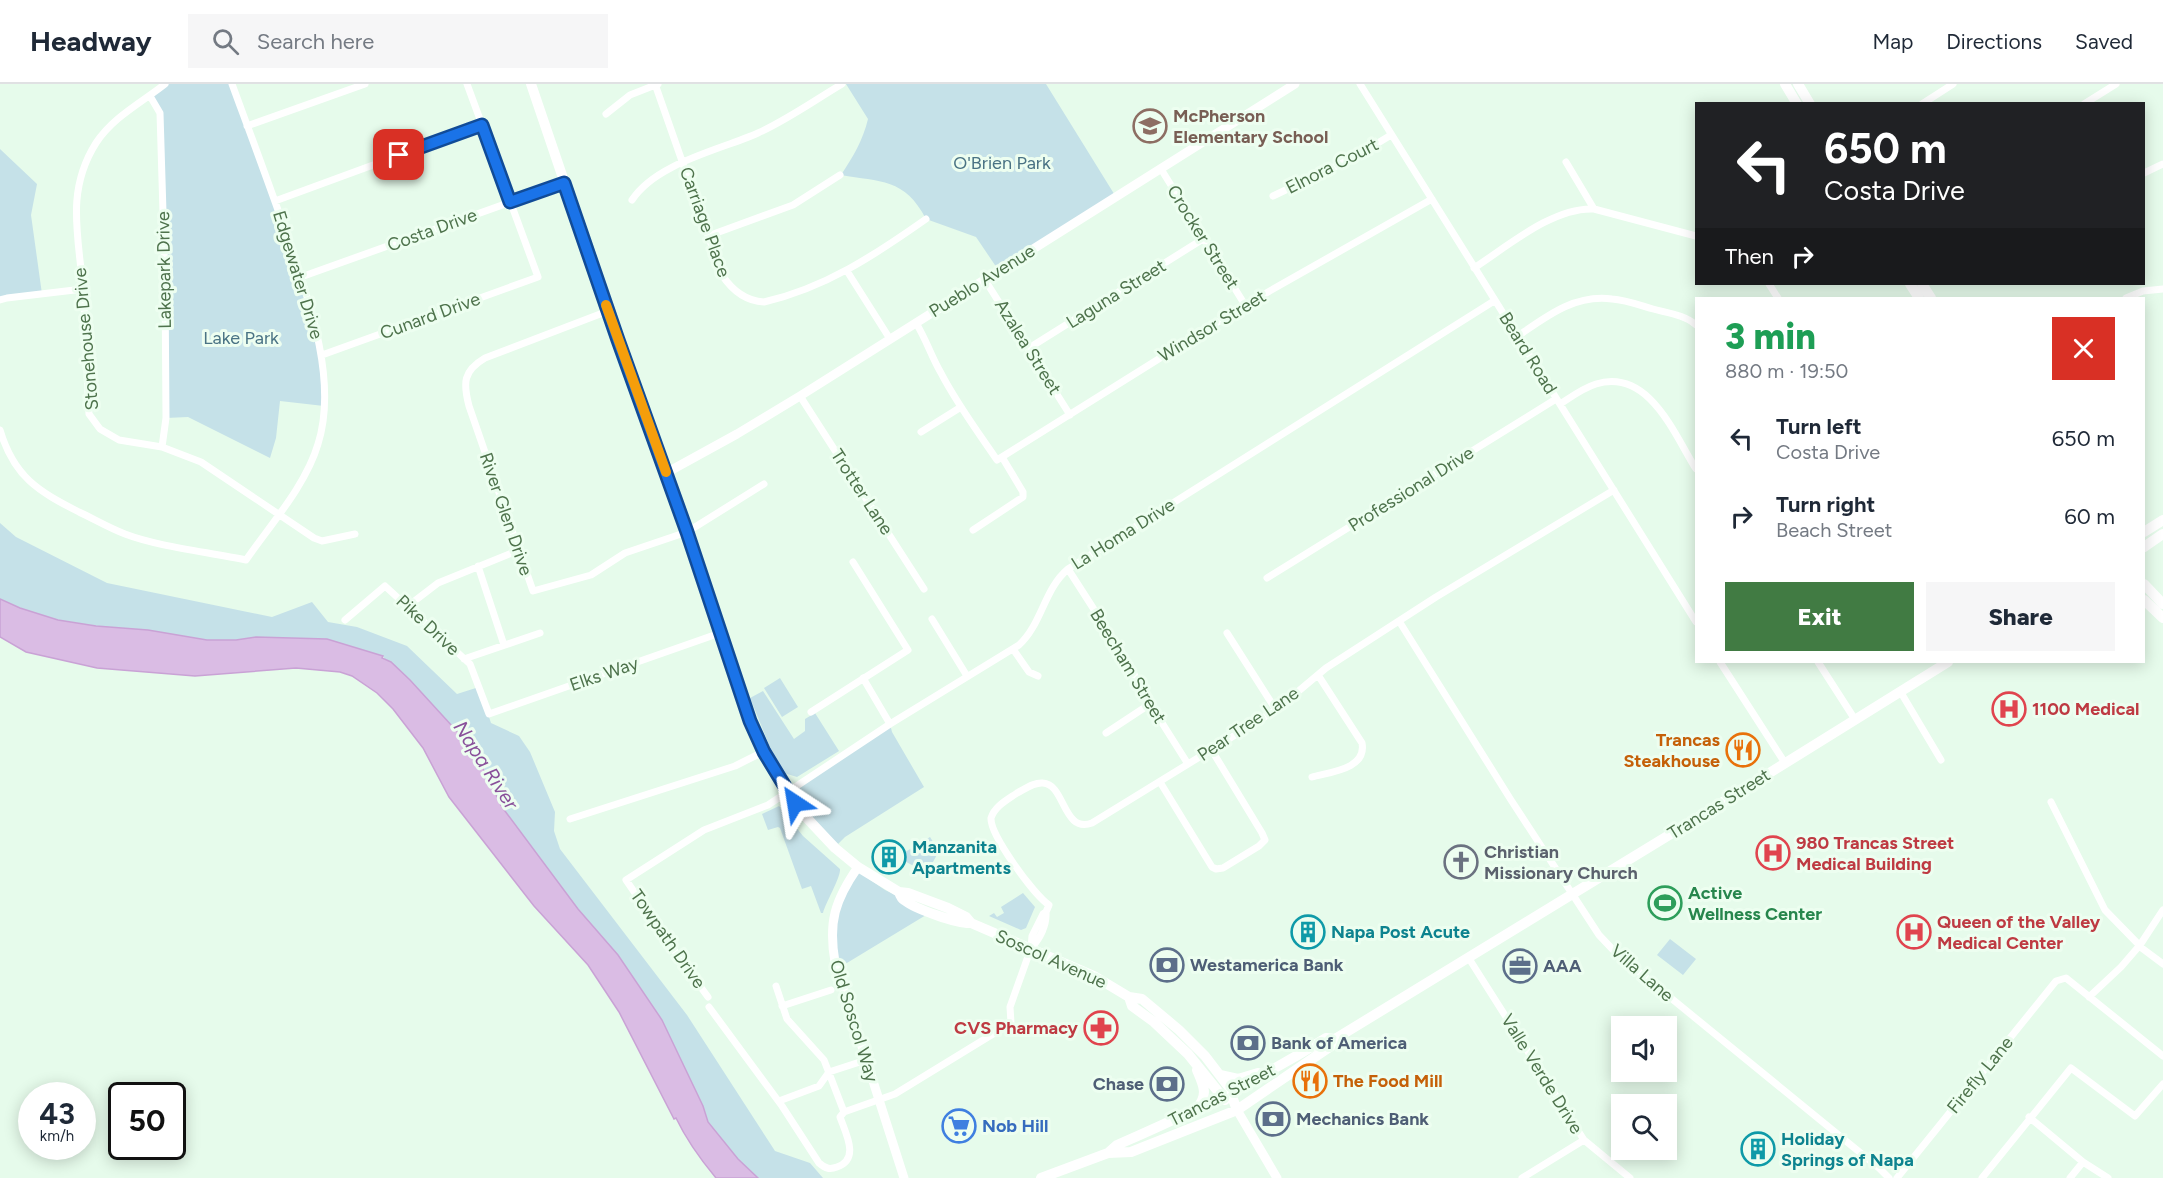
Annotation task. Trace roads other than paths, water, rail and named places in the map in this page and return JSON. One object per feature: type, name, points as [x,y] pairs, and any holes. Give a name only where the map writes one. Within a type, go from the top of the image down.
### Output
[{"type":"main road","name":"Soscol Avenue","points":[[531,84],[608,311],[687,532],[750,721],[784,793],[818,831],[858,867],[899,892],[903,900],[962,924],[971,923],[1101,979],[1129,997],[1142,999],[1180,1031],[1220,1075],[1227,1095]]},
{"type":"main road","points":[[1785,84],[1796,102]]},
{"type":"main road","points":[[1798,84],[1809,102]]},
{"type":"main road","points":[[2147,529],[2163,520]]},
{"type":"main road","points":[[2146,547],[2163,534]]},
{"type":"main road","points":[[2145,585],[2163,604]]},
{"type":"main road","points":[[2145,601],[2163,618]]},
{"type":"main road","name":"Trancas Street","points":[[1041,1178],[1108,1153],[1131,1152],[1237,1110],[1331,1046],[1335,1039],[1946,663]]},
{"type":"main road","name":"Soscol Avenue","points":[[1129,997],[1132,1006],[1192,1059],[1227,1095],[1237,1110]]},
{"type":"main road","points":[[1141,1012],[1150,1012],[1176,1034],[1180,1031]]},
{"type":"main road","name":"Trancas Street","points":[[1108,1153],[1117,1145],[1227,1095],[1326,1038],[1335,1039]]},
{"type":"main road","points":[[1184,1116],[1198,1107],[1204,1095],[1204,1087],[1192,1059]]},
{"type":"main road","points":[[1220,1075],[1242,1078],[1270,1070],[1289,1061]]},
{"type":"street","name":"Stonehouse Drive","points":[[165,84],[112,124],[97,142],[86,163],[78,187],[75,218],[83,289],[89,414],[100,429],[119,440],[162,447],[201,462],[314,538],[322,541],[355,534]]},
{"type":"street","name":"Edgewater Drive","points":[[0,430],[10,458],[18,470],[50,497],[126,534],[148,541],[246,560],[307,473],[319,444],[324,414],[322,355],[301,277],[232,84]]},
{"type":"street","points":[[248,126],[365,84]]},
{"type":"street","points":[[467,84],[510,202]]},
{"type":"street","points":[[606,114],[630,95],[656,84]]},
{"type":"street","name":"Carriage Place","points":[[656,84],[722,275],[727,283],[745,298],[754,302],[773,300],[830,279],[882,250],[926,219]]},
{"type":"street","points":[[632,200],[640,188],[683,161],[759,133],[842,84]]},
{"type":"street","name":"Beard Road","points":[[1360,84],[1695,620]]},
{"type":"street","points":[[1925,102],[1953,84]]},
{"type":"street","points":[[2087,102],[2116,84]]},
{"type":"street","name":"Pueblo Avenue","points":[[666,473],[800,396],[1290,85]]},
{"type":"street","name":"Lakepark Drive","points":[[150,96],[160,114],[161,125],[166,407],[162,447]]},
{"type":"street","points":[[274,201],[482,125]]},
{"type":"street","name":"Elnora Court","points":[[1273,196],[1354,157],[1391,135]]},
{"type":"street","points":[[1566,162],[1594,209]]},
{"type":"street","points":[[2145,173],[2163,164]]},
{"type":"street","name":"Crocker Street","points":[[1161,169],[1245,304]]},
{"type":"street","points":[[708,236],[793,205],[840,175]]},
{"type":"street","name":"Costa Drive","points":[[301,277],[564,183]]},
{"type":"street","name":"Windsor Street","points":[[1000,459],[1245,304],[1432,199]]},
{"type":"street","name":"Cunard Drive","points":[[322,355],[538,277],[510,202]]},
{"type":"street","points":[[1474,268],[1560,214],[1582,208],[1594,209],[1695,236]]},
{"type":"street","name":"Laguna Street","points":[[1029,348],[1203,239]]},
{"type":"street","points":[[848,271],[890,339]]},
{"type":"street","name":"Azalea Street","points":[[985,280],[1070,415]]},
{"type":"street","points":[[0,300],[83,289]]},
{"type":"street","points":[[2128,297],[2143,291],[2163,289]]},
{"type":"street","points":[[1518,336],[1564,306],[1586,299],[1599,298],[1618,300],[1685,318],[1695,324]]},
{"type":"street","name":"La Homa Drive","points":[[784,793],[1024,640],[1030,633],[1051,587],[1068,568],[1494,301]]},
{"type":"street","name":"River Glen Drive","points":[[608,311],[485,358],[475,364],[467,375],[465,390],[469,406],[533,591],[591,575],[625,553],[687,532],[764,484]]},
{"type":"street","points":[[916,323],[932,351],[939,371],[961,407],[1023,492],[1023,497],[973,530]]},
{"type":"street","name":"Professional Drive","points":[[1267,578],[1558,402],[1595,384],[1621,383],[1639,389],[1656,404],[1695,467]]},
{"type":"street","name":"Trotter Lane","points":[[800,396],[924,589]]},
{"type":"street","points":[[921,432],[961,407]]},
{"type":"street","name":"Pear Tree Lane","points":[[879,1100],[895,1094],[1011,1023],[1010,1007],[1031,948],[1038,941],[1047,918],[1046,912],[1049,905],[1033,891],[993,831],[991,818],[998,806],[1027,787],[1046,782],[1053,787],[1076,823],[1085,826],[1092,824],[1276,710],[1326,668],[1399,621],[1614,490]]},
{"type":"street","points":[[408,606],[438,583],[519,550]]},
{"type":"street","points":[[811,712],[908,650],[853,562]]},
{"type":"street","points":[[478,566],[504,645]]},
{"type":"street","name":"Beecham Street","points":[[1068,568],[1131,666],[1140,688],[1188,764]]},
{"type":"street","name":"Pike Drive","points":[[345,620],[385,586],[464,659],[472,669],[489,714]]},
{"type":"street","points":[[932,619],[967,676]]},
{"type":"street","name":"Villa Lane","points":[[1399,621],[1599,935],[1617,954],[1889,1178]]},
{"type":"street","points":[[464,659],[540,633]]},
{"type":"street","name":"Elks Way","points":[[489,714],[720,633]]},
{"type":"street","points":[[1227,633],[1276,710]]},
{"type":"street","points":[[1012,649],[1029,672],[1038,676]]},
{"type":"street","points":[[1721,663],[1785,763]]},
{"type":"street","points":[[1819,663],[1854,718]]},
{"type":"street","points":[[1312,777],[1349,766],[1359,759],[1363,751],[1362,743],[1318,675]]},
{"type":"street","points":[[863,678],[890,724]]},
{"type":"street","points":[[1900,690],[1941,760]]},
{"type":"street","points":[[1106,733],[1150,704]]},
{"type":"street","points":[[1160,782],[1212,867],[1223,868],[1259,846],[1264,840],[1262,833],[1212,749]]},
{"type":"street","points":[[570,819],[735,766],[764,752]]},
{"type":"street","name":"Towpath Drive","points":[[708,997],[626,880],[704,830],[768,804],[784,793]]},
{"type":"street","points":[[2051,802],[2106,910],[2139,945],[2163,964]]},
{"type":"street","name":"Old Soscol Way","points":[[858,867],[839,898],[831,940],[835,962],[904,1178]]},
{"type":"street","points":[[2163,910],[2139,945],[2089,997],[2163,1056]]},
{"type":"street","name":"Valle Verde Drive","points":[[1468,957],[1584,1140],[1630,1178]]},
{"type":"street","name":"Firefly Lane","points":[[1897,1178],[2056,981],[2066,978],[2089,997]]},
{"type":"street","points":[[776,986],[787,1019],[824,1060],[844,1112],[879,1100]]},
{"type":"street","points":[[782,1006],[831,990]]},
{"type":"street","name":"Towpath Drive","points":[[709,1007],[779,1101],[819,1163],[825,1168],[831,1169],[847,1162],[851,1152],[840,1117],[844,1112]]},
{"type":"street","points":[[779,1101],[819,1086],[830,1072],[866,1060]]},
{"type":"street","points":[[1982,1178],[2071,1068],[2135,1116],[2163,1084]]},
{"type":"street","points":[[1237,1110],[1277,1178]]},
{"type":"street","points":[[2030,1118],[2084,1162],[2108,1178]]},
{"type":"street","points":[[1522,1178],[1584,1140]]},
{"type":"street","points":[[2070,1178],[2084,1162]]},
{"type":"place","name":"McPherson Elementary School","points":[[1150,126]]},
{"type":"place","name":"1100 Medical","points":[[2009,709]]},
{"type":"place","name":"Trancas Steakhouse","points":[[1743,750]]},
{"type":"place","name":"980 Trancas Street Medical Building","points":[[1773,853]]},
{"type":"place","name":"Manzanita Apartments","points":[[889,857]]},
{"type":"place","name":"Christian Missionary Church","points":[[1461,862]]},
{"type":"place","name":"Active Wellness Center","points":[[1665,903]]},
{"type":"place","name":"Napa Post Acute","points":[[1308,932]]},
{"type":"place","name":"Queen of the Valley Medical Center","points":[[1914,932]]},
{"type":"place","name":"Westamerica Bank","points":[[1167,965]]},
{"type":"place","name":"AAA","points":[[1520,966]]},
{"type":"place","name":"CVS Pharmacy","points":[[1101,1028]]},
{"type":"place","name":"Bank of America","points":[[1248,1043]]},
{"type":"place","name":"The Food Mill","points":[[1310,1081]]},
{"type":"place","name":"Chase","points":[[1167,1084]]},
{"type":"place","name":"Mechanics Bank","points":[[1273,1119]]},
{"type":"place","name":"Nob Hill","points":[[959,1126]]},
{"type":"place","name":"Holiday Springs of Napa","points":[[1758,1149]]},
{"type":"park label","name":"O'Brien Park","points":[[1002,163]]},
{"type":"park label","name":"Lake Park","points":[[241,338]]},
{"type":"water label","name":"Napa River","points":[[486,765]]}]
